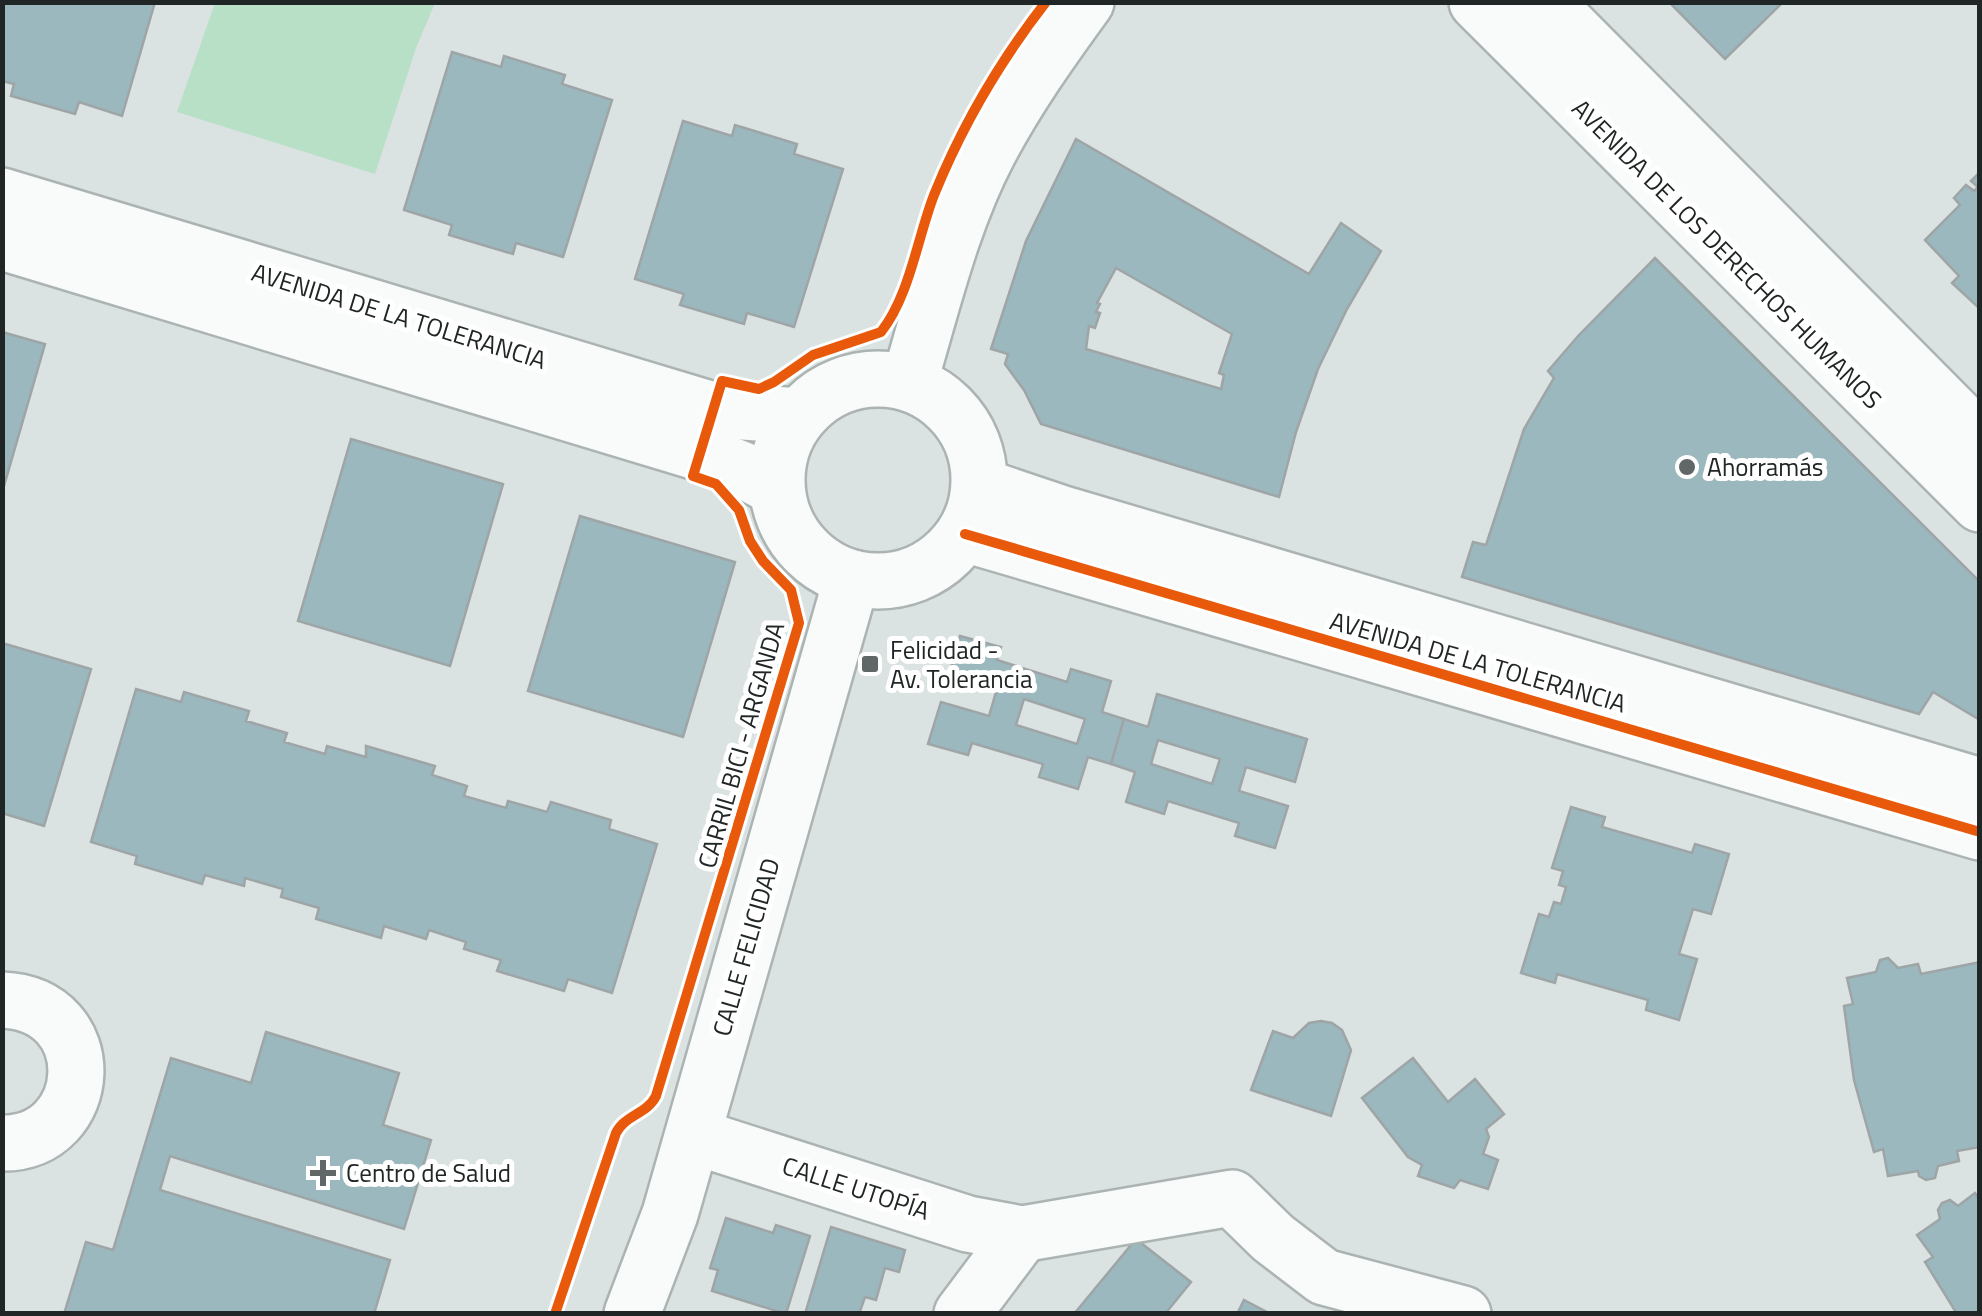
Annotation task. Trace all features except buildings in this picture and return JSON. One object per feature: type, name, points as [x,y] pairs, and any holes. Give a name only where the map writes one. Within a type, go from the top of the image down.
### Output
[{"type":"street","points":[[910,384],[946,258],[988,153],[1046,56],[1086,2]]},
{"type":"street","name":"AVENIDA DE LOS DERECHOS HUMANOS","points":[[1477,2],[1980,504]]},
{"type":"street","name":"AVENIDA DE LOS DERECHOS HUMANOS","points":[[1545,2],[1980,440]]},
{"type":"street","name":"AVENIDA DE LA TOLERANCIA","points":[[2,196],[714,410],[799,416]]},
{"type":"street","name":"AVENIDA DE LA TOLERANCIA","points":[[2,242],[700,453],[776,488]]},
{"type":"street","points":[[869,379],[910,384],[948,406],[973,442],[972,510],[935,565],[895,581],[852,578],[814,560],[788,528],[776,488],[777,462],[784,438],[799,416],[830,391],[869,379]]},
{"type":"street","name":"AVENIDA DE LA TOLERANCIA","points":[[972,510],[1078,518],[1980,786]]},
{"type":"street","name":"AVENIDA DE LA TOLERANCIA","points":[[972,510],[1066,561],[1980,832]]},
{"type":"street","name":"CALLE FELICIDAD","points":[[632,1314],[670,1214],[852,578]]},
{"type":"street","points":[[2,1000],[26,1001],[58,1020],[76,1052],[74,1094],[57,1123],[20,1143],[2,1142]]},
{"type":"street","name":"CALLE UTOPÍA","points":[[693,1136],[968,1224],[1022,1234]]},
{"type":"street","points":[[962,1314],[1022,1234],[1232,1198],[1273,1238],[1324,1277],[1463,1314]]},
{"type":"green space","points":[[215,3],[435,3],[416,48],[375,174],[177,112]]},
{"type":"cycle path","name":"CARRIL BICI - ARGANDA","points":[[555,1314],[616,1133],[656,1096],[799,623],[791,590],[763,561],[750,541],[739,510],[716,484],[693,476],[722,381],[759,389],[813,355],[881,332],[899,301],[934,195],[957,144],[1013,47],[1046,2]]},
{"type":"cycle path","points":[[965,534],[1980,832]]},
{"type":"place","name":"Ahorramás","points":[[1687,467]]},
{"type":"place","name":"Felicidad - Av. Tolerancia","points":[[870,664]]},
{"type":"place","name":"Centro de Salud","points":[[323,1173]]}]
